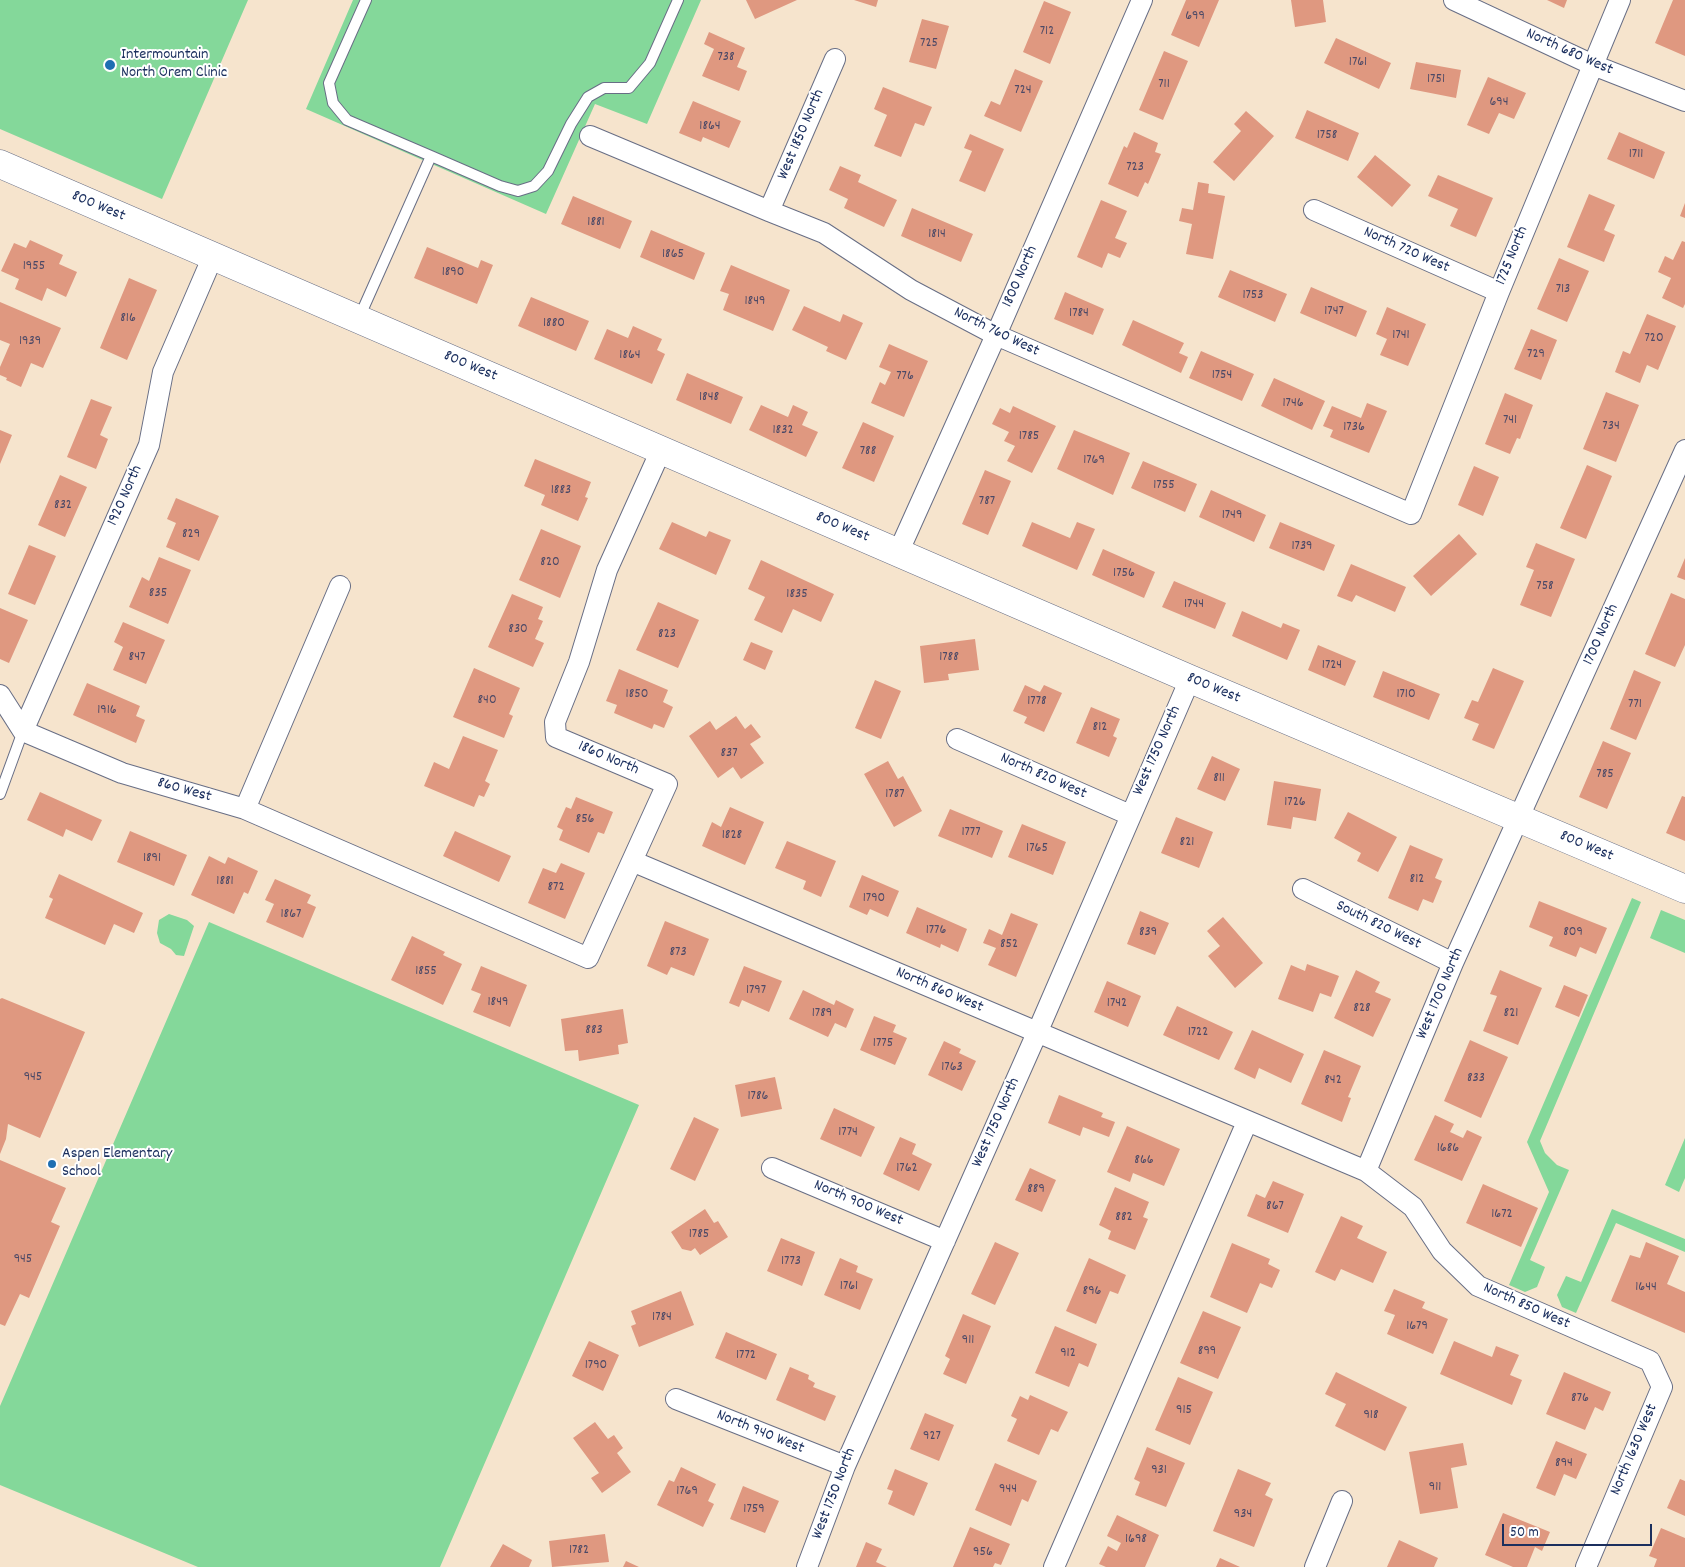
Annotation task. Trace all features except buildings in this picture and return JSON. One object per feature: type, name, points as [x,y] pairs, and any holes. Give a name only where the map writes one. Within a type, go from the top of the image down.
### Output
[{"type":"street","name":"1800 North","points":[[898,552],[996,335],[1142,0]]},
{"type":"street","name":"North 680 West","points":[[1454,0],[1593,64],[1685,101]]},
{"type":"street","name":"1725 North","points":[[1411,514],[1499,292],[1620,0]]},
{"type":"street","name":"West 1850 North","points":[[769,212],[835,59]]},
{"type":"street","name":"North 760 West","points":[[590,136],[769,212],[824,232],[911,290],[996,335],[1411,514]]},
{"type":"street","name":"800 West","points":[[0,164],[1190,679],[1685,889]]},
{"type":"street","name":"North 720 West","points":[[1314,210],[1499,292]]},
{"type":"street","name":"1920 North","points":[[22,731],[149,445],[163,372],[213,256]]},
{"type":"street","name":"1860 North","points":[[487,915],[588,958],[666,784],[556,737],[555,722],[579,662],[607,570],[662,450]]},
{"type":"street","name":"1700 North","points":[[1519,819],[1685,450]]},
{"type":"street","points":[[245,809],[340,586]]},
{"type":"street","name":"West 1750 North","points":[[807,1567],[845,1466],[1037,1033],[1190,679]]},
{"type":"street","points":[[0,695],[22,731]]},
{"type":"street","name":"860 West","points":[[22,731],[122,773],[245,809],[487,915]]},
{"type":"street","name":"North 820 West","points":[[957,739],[1130,815]]},
{"type":"street","name":"West 1700 North","points":[[1366,1171],[1453,963],[1519,819]]},
{"type":"street","name":"North 860 West","points":[[632,861],[1247,1122]]},
{"type":"street","name":"South 820 West","points":[[1303,889],[1453,963]]},
{"type":"street","points":[[1054,1567],[1247,1122]]},
{"type":"street","name":"North 850 West","points":[[1247,1122],[1366,1171],[1413,1207],[1442,1251],[1478,1286],[1650,1361],[1662,1388]]},
{"type":"street","name":"North 900 West","points":[[772,1168],[945,1241]]},
{"type":"street","name":"North 1630 West","points":[[1586,1567],[1662,1388]]},
{"type":"street","name":"North 940 West","points":[[676,1399],[845,1466]]},
{"type":"street","points":[[1315,1567],[1342,1501]]},
{"type":"lane","points":[[366,0],[329,83],[333,103],[347,120],[500,186],[518,191],[534,186],[548,171],[571,124],[588,97],[604,88],[629,88],[650,63],[678,0]]},
{"type":"lane","points":[[358,319],[430,156]]},
{"type":"lane","points":[[0,794],[22,731]]},
{"type":"green space","name":"Intermountain North Orem Clinic","points":[[0,0],[248,0],[162,199],[0,129]]},
{"type":"green space","points":[[353,0],[701,0],[647,124],[595,104],[546,214],[306,109]]},
{"type":"green space","points":[[1632,898],[1641,902],[1540,1141],[1545,1153],[1557,1165],[1569,1170],[1530,1260],[1545,1267],[1537,1287],[1525,1292],[1509,1285],[1549,1192],[1527,1142]]},
{"type":"green space","points":[[1661,910],[1685,920],[1685,953],[1650,938]]},
{"type":"green space","points":[[169,914],[187,920],[194,926],[184,956],[176,955],[171,949],[160,943],[157,933],[159,920]]},
{"type":"green space","points":[[209,922],[639,1105],[440,1567],[198,1567],[0,1485],[0,1406]]},
{"type":"green space","points":[[1685,1138],[1685,1178],[1679,1192],[1665,1185]]},
{"type":"green space","points":[[1612,1209],[1685,1239],[1685,1252],[1616,1223],[1576,1313],[1562,1307],[1557,1295],[1566,1276],[1581,1282]]},
{"type":"place","name":"Intermountain North Orem Clinic","points":[[110,65]]},
{"type":"place","name":"Aspen Elementary School","points":[[52,1164]]}]
